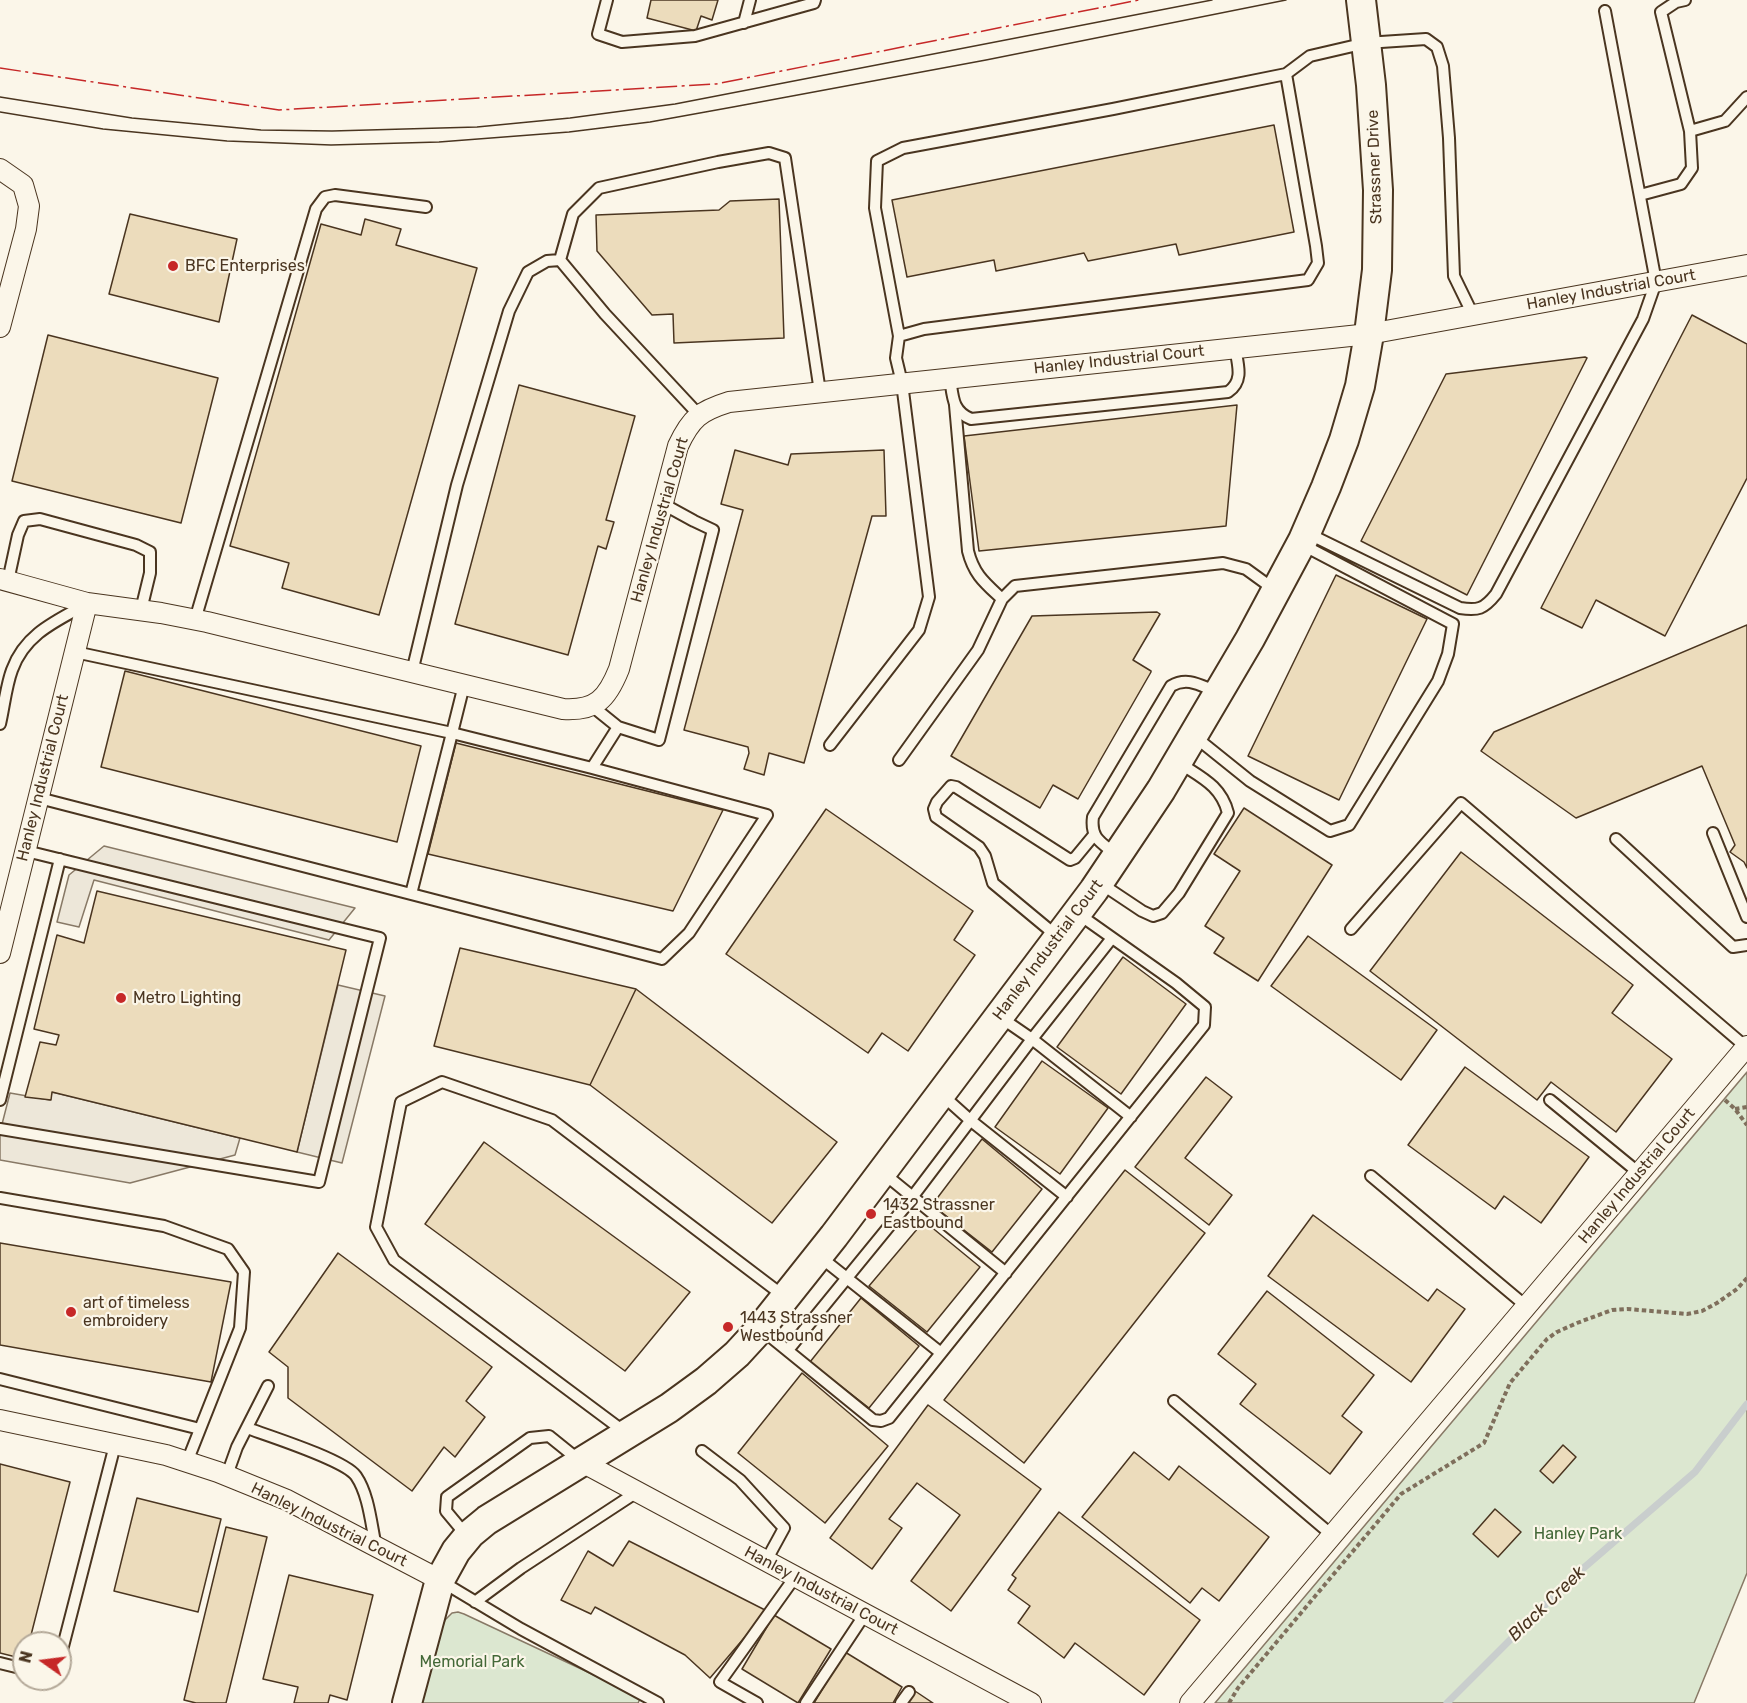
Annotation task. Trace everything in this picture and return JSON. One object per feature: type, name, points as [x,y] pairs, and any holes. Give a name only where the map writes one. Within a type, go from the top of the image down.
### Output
[{"type":"street","name":"Strassner Drive","points":[[1361,0],[1371,85],[1378,190],[1377,270],[1369,334]]},
{"type":"street","points":[[0,169],[23,185],[29,206],[26,229],[0,327]]},
{"type":"street","name":"Hanley Industrial Court","points":[[592,706],[613,684],[619,669],[678,446],[685,430],[707,409],[729,402],[1369,334],[1747,265]]},
{"type":"street","name":"Hanley Industrial Court","points":[[0,1420],[166,1455],[226,1475],[287,1500],[441,1580],[456,1551],[487,1520],[669,1408],[706,1381],[737,1354],[760,1329],[819,1256],[1077,913],[1161,790],[1303,538],[1344,440],[1360,386],[1369,334]]},
{"type":"street","points":[[4,580],[87,603],[195,620],[563,709],[580,710],[592,706]]},
{"type":"street","name":"Hanley Industrial Court","points":[[0,953],[87,603]]},
{"type":"street","name":"Hanley Industrial Court","points":[[1190,1703],[1746,1046]]},
{"type":"street","name":"Hanley Industrial Court","points":[[580,1461],[1031,1703]]},
{"type":"street","points":[[407,1703],[441,1580]]},
{"type":"lane","points":[[607,0],[598,34],[622,42],[695,36],[814,3],[815,0]]},
{"type":"lane","points":[[744,23],[750,0]]},
{"type":"lane","points":[[1640,195],[1682,184],[1692,168],[1690,131],[1661,12],[1676,2],[1685,0]]},
{"type":"lane","points":[[1303,538],[1460,608],[1476,610],[1489,603],[1501,584],[1643,319],[1656,282],[1605,11]]},
{"type":"lane","points":[[830,745],[919,630],[929,597],[902,383],[896,358],[898,336],[875,208],[877,161],[903,148],[1286,74],[1310,56],[1366,43],[1426,39],[1437,47],[1443,66],[1449,138],[1454,276],[1473,315]]},
{"type":"lane","points":[[898,336],[924,328],[1308,280],[1318,263],[1286,74]]},
{"type":"lane","points":[[1690,131],[1725,120],[1747,97]]},
{"type":"lane","points":[[561,260],[573,214],[599,188],[769,153],[785,158],[820,392]]},
{"type":"lane","points":[[195,620],[316,209],[325,197],[335,195],[426,207]]},
{"type":"lane","points":[[561,260],[605,314],[699,416]]},
{"type":"lane","points":[[412,672],[457,485],[508,311],[528,272],[547,261],[561,260]]},
{"type":"lane","points":[[955,405],[963,415],[971,419],[1228,393],[1236,387],[1238,379],[1234,348]]},
{"type":"lane","points":[[950,378],[955,405],[968,551],[978,577],[1002,599]]},
{"type":"lane","points":[[592,706],[618,727],[659,740],[713,530],[663,504]]},
{"type":"lane","points":[[4,580],[24,521],[40,519],[136,545],[150,552],[150,573],[141,610]]},
{"type":"lane","points":[[1193,735],[1250,781],[1330,831],[1348,825],[1438,681],[1448,654],[1453,624],[1303,538]]},
{"type":"lane","points":[[898,760],[978,650],[1002,599],[1015,586],[1223,563],[1246,569],[1275,591]]},
{"type":"lane","points":[[0,724],[12,669],[27,642],[44,628],[87,603]]},
{"type":"lane","points":[[39,798],[662,959],[690,933],[767,815],[452,733],[75,652]]},
{"type":"lane","points":[[1118,855],[1094,835],[1093,817],[1172,686],[1179,681],[1187,680],[1218,692]]},
{"type":"lane","points":[[411,894],[464,685]]},
{"type":"lane","points":[[592,768],[618,727]]},
{"type":"lane","points":[[1099,883],[1153,916],[1162,913],[1179,893],[1228,813],[1220,792],[1209,782],[1177,762]]},
{"type":"lane","points":[[1059,937],[993,883],[985,856],[979,847],[936,817],[934,809],[951,786],[956,787],[1070,860],[1075,858],[1094,835]]},
{"type":"lane","points":[[1351,929],[1461,803],[1746,1046]]},
{"type":"lane","points":[[1713,833],[1747,917]]},
{"type":"lane","points":[[1616,839],[1732,947],[1747,945]]},
{"type":"lane","points":[[0,1129],[319,1182],[380,938],[26,850]]},
{"type":"lane","points":[[0,1100],[60,859]]},
{"type":"lane","points":[[760,1329],[873,1420],[881,1421],[889,1418],[1204,1025],[1205,1007],[1176,983],[1077,913]]},
{"type":"lane","points":[[788,1350],[912,1198],[1032,1039],[1112,938]]},
{"type":"lane","points":[[999,1016],[1032,1039],[1131,1118]]},
{"type":"lane","points":[[626,1433],[394,1260],[376,1227],[401,1102],[442,1082],[552,1120],[786,1298]]},
{"type":"lane","points":[[941,1094],[1067,1197]]},
{"type":"lane","points":[[1550,1100],[1639,1173]]},
{"type":"lane","points":[[882,1172],[1006,1273]]},
{"type":"lane","points":[[1371,1176],[1527,1306]]},
{"type":"lane","points":[[0,1198],[164,1226],[228,1249],[244,1272],[240,1328],[187,1462]]},
{"type":"lane","points":[[819,1256],[941,1353]]},
{"type":"lane","points":[[0,1379],[200,1429]]},
{"type":"lane","points":[[226,1475],[237,1447],[268,1386]]},
{"type":"lane","points":[[1174,1401],[1333,1536]]},
{"type":"lane","points":[[248,1428],[337,1462],[355,1474],[363,1491],[376,1547]]},
{"type":"lane","points":[[468,1537],[446,1511],[447,1497],[530,1438],[549,1436],[580,1461]]},
{"type":"lane","points":[[67,1631],[115,1445]]},
{"type":"lane","points":[[702,1451],[740,1480],[784,1528],[766,1562]]},
{"type":"lane","points":[[476,1602],[521,1568],[637,1492]]},
{"type":"lane","points":[[757,1703],[720,1683],[795,1577]]},
{"type":"lane","points":[[441,1580],[521,1629],[658,1703]]},
{"type":"lane","points":[[806,1703],[865,1614]]},
{"type":"lane","points":[[901,1703],[909,1692]]},
{"type":"path","points":[[1711,1088],[1736,1109],[1747,1125]]},
{"type":"path","points":[[1736,1109],[1747,1107]]},
{"type":"path","points":[[1229,1703],[1238,1688],[1401,1494],[1484,1443],[1510,1383],[1547,1339],[1567,1327],[1612,1311],[1627,1309],[1687,1314],[1702,1311],[1737,1289],[1747,1278]]},
{"type":"green space","name":"Hanley Park","points":[[1747,1072],[1747,1573],[1694,1703],[1215,1703]]},
{"type":"green space","name":"Memorial Park","points":[[458,1612],[641,1697],[638,1703],[413,1703],[445,1620],[452,1613]]},
{"type":"shaded area","points":[[104,846],[355,908],[329,940],[94,880],[79,927],[57,922],[69,875]]},
{"type":"shaded area","points":[[338,985],[385,996],[342,1163],[297,1152]]},
{"type":"shaded area","points":[[52,1092],[240,1138],[235,1155],[130,1183],[0,1160],[0,1132],[10,1093],[50,1100]]},
{"type":"building","points":[[651,0],[718,0],[712,20],[701,16],[696,31],[647,18]]},
{"type":"building","points":[[1274,125],[1294,232],[1179,255],[1176,244],[1088,261],[1084,253],[996,271],[994,260],[907,277],[892,200]]},
{"type":"building","points":[[779,199],[784,338],[674,343],[673,314],[652,315],[597,251],[596,215],[719,210],[730,201]]},
{"type":"building","name":"BFC Enterprises","points":[[130,214],[237,239],[219,322],[109,294]]},
{"type":"building","points":[[365,219],[401,229],[396,245],[477,268],[379,615],[282,588],[289,563],[230,546],[321,224],[361,235]]},
{"type":"building","points":[[1692,315],[1747,344],[1747,478],[1665,636],[1596,600],[1582,628],[1541,608]]},
{"type":"building","points":[[48,335],[218,378],[181,523],[12,481]]},
{"type":"building","points":[[1587,358],[1467,595],[1361,541],[1446,374]]},
{"type":"building","points":[[519,385],[635,416],[606,520],[614,522],[606,549],[598,546],[568,655],[455,624]]},
{"type":"building","points":[[1237,405],[1226,526],[979,551],[964,436]]},
{"type":"building","points":[[735,450],[788,465],[791,454],[884,450],[886,516],[872,516],[804,763],[769,753],[764,775],[744,769],[749,753],[748,747],[684,730],[743,510],[721,504]]},
{"type":"building","points":[[1336,575],[1427,619],[1339,800],[1248,756]]},
{"type":"building","points":[[1157,612],[1160,614],[1133,660],[1151,672],[1078,799],[1053,785],[1040,808],[951,756],[1032,616]]},
{"type":"building","points":[[1747,625],[1747,868],[1744,862],[1730,852],[1735,845],[1702,766],[1576,818],[1481,751],[1494,732]]},
{"type":"building","points":[[125,671],[421,746],[397,842],[101,767]]},
{"type":"building","points":[[456,743],[723,810],[673,911],[428,854]]},
{"type":"building","points":[[1244,808],[1332,865],[1258,981],[1214,953],[1224,938],[1205,926],[1240,871],[1214,854]]},
{"type":"building","points":[[826,809],[973,911],[954,940],[975,955],[908,1051],[882,1033],[868,1053],[726,954]]},
{"type":"building","points":[[1461,852],[1633,985],[1612,1013],[1672,1059],[1616,1132],[1551,1082],[1537,1100],[1370,971]]},
{"type":"building","points":[[97,891],[346,950],[297,1152],[52,1092],[51,1100],[25,1097],[40,1042],[56,1045],[59,1035],[34,1029],[57,935],[84,943]]},
{"type":"building","points":[[1308,936],[1437,1030],[1401,1080],[1271,986]]},
{"type":"building","points":[[460,948],[636,989],[590,1085],[434,1046]]},
{"type":"building","points":[[1123,957],[1186,1004],[1121,1094],[1057,1047]]},
{"type":"building","points":[[636,989],[837,1142],[772,1223],[590,1085]]},
{"type":"building","points":[[1042,1061],[1108,1108],[1060,1174],[995,1127]]},
{"type":"building","points":[[1465,1067],[1589,1157],[1541,1223],[1504,1196],[1495,1209],[1408,1145]]},
{"type":"building","points":[[1206,1077],[1232,1097],[1185,1158],[1232,1195],[1209,1225],[1135,1167]]},
{"type":"building","points":[[982,1139],[1042,1189],[992,1252],[932,1205]]},
{"type":"building","points":[[484,1142],[690,1292],[625,1371],[425,1224]]},
{"type":"building","points":[[1125,1170],[1205,1233],[1024,1463],[944,1400]]},
{"type":"building","points":[[1313,1215],[1428,1301],[1437,1289],[1465,1309],[1411,1382],[1268,1276]]},
{"type":"building","points":[[924,1221],[980,1267],[927,1332],[869,1286]]},
{"type":"building","points":[[0,1243],[231,1282],[211,1382],[0,1345]]},
{"type":"building","points":[[338,1253],[492,1367],[466,1401],[485,1417],[455,1457],[444,1447],[412,1491],[288,1398],[288,1367],[269,1352]]},
{"type":"building","points":[[1267,1291],[1374,1375],[1342,1416],[1362,1432],[1330,1474],[1240,1404],[1256,1384],[1218,1354]]},
{"type":"building","points":[[861,1298],[919,1346],[869,1408],[810,1362]]},
{"type":"building","points":[[802,1373],[888,1446],[825,1523],[738,1453]]},
{"type":"building","points":[[928,1405],[1041,1489],[951,1611],[911,1581],[960,1515],[917,1483],[889,1519],[902,1528],[872,1569],[830,1538]]},
{"type":"building","points":[[1563,1445],[1576,1457],[1553,1483],[1540,1471]]},
{"type":"building","points":[[1134,1452],[1169,1480],[1179,1466],[1269,1537],[1219,1601],[1202,1588],[1190,1603],[1082,1517]]},
{"type":"building","points":[[0,1464],[70,1482],[32,1631],[12,1631],[12,1656],[0,1653]]},
{"type":"building","points":[[137,1498],[221,1519],[198,1612],[114,1591]]},
{"type":"building","points":[[1495,1509],[1521,1532],[1498,1557],[1473,1534]]},
{"type":"building","points":[[1059,1512],[1200,1620],[1144,1695],[1075,1643],[1064,1658],[1018,1623],[1030,1606],[1008,1590],[1016,1578],[1012,1575]]},
{"type":"building","points":[[226,1527],[267,1537],[226,1703],[196,1703],[184,1700]]},
{"type":"building","points":[[629,1541],[767,1611],[710,1678],[685,1655],[595,1607],[591,1614],[561,1600],[588,1551],[613,1566]]},
{"type":"building","points":[[289,1575],[373,1595],[347,1700],[330,1695],[328,1703],[294,1703],[298,1687],[263,1679]]},
{"type":"building","points":[[774,1615],[831,1649],[798,1703],[742,1669]]},
{"type":"building","points":[[845,1652],[902,1687],[893,1703],[814,1703]]},
{"type":"building","points":[[915,1691],[933,1703],[907,1703]]},
{"type":"waterway","name":"Black Creek","points":[[1447,1703],[1572,1578],[1695,1472],[1747,1404]]},
{"type":"tram line","points":[[0,97],[132,118],[261,130],[332,131],[477,127],[675,104],[1212,0]]},
{"type":"tram line","points":[[0,112],[103,129],[227,141],[331,145],[439,142],[569,132],[650,122],[733,107],[986,60],[1286,0]]},
{"type":"power","points":[[0,68],[279,110],[716,84],[1139,0]]},
{"type":"place","name":"BFC Enterprises","points":[[173,266]]},
{"type":"place","name":"Metro Lighting","points":[[121,998]]},
{"type":"place","name":"1432 Strassner Eastbound","points":[[871,1214]]},
{"type":"place","name":"art of timeless embroidery","points":[[71,1312]]},
{"type":"place","name":"1443 Strassner Westbound","points":[[728,1327]]}]
